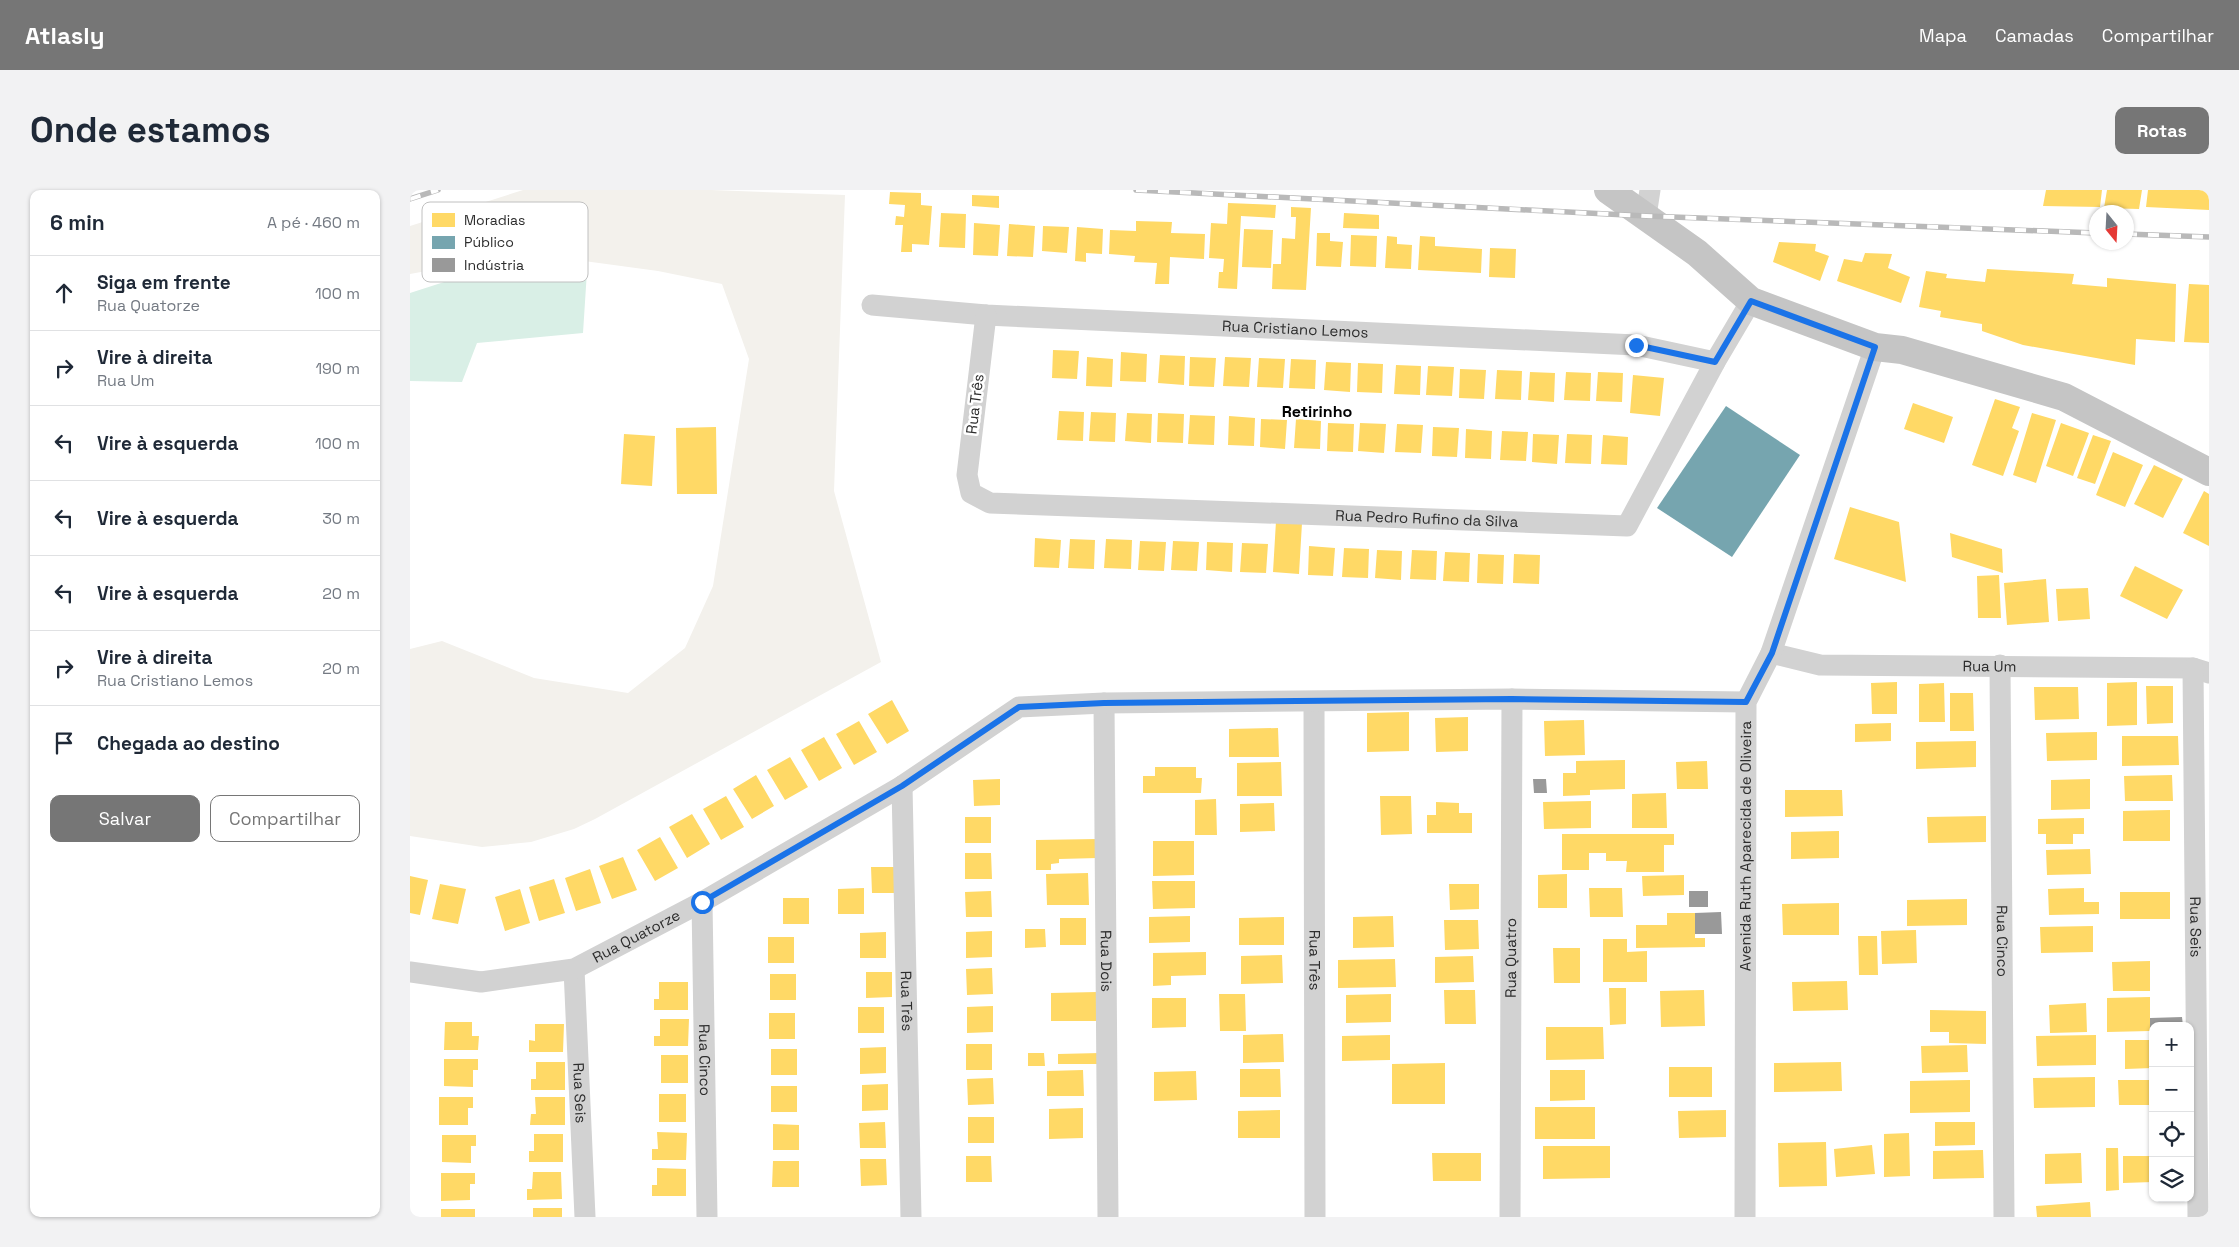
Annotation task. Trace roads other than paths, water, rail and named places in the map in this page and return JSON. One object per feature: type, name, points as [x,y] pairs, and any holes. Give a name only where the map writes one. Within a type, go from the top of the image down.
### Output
[{"type":"main road","points":[[1608,190],[1696,254],[1751,301],[1875,347],[1902,350],[2064,397],[2209,472]]},
{"type":"street","points":[[1646,216],[1650,190]]},
{"type":"street","name":"Rua Pedro Rufino da Silva","points":[[971,493],[990,503],[1627,526],[1715,362],[1751,301]]},
{"type":"street","name":"Rua Cristiano Lemos","points":[[872,305],[986,314],[1636,345],[1715,362]]},
{"type":"street","name":"Rua Três","points":[[971,493],[967,475],[986,314]]},
{"type":"street","name":"Avenida Ruth Aparecida de Oliveira","points":[[1745,1217],[1746,702],[1772,653],[1875,347]]},
{"type":"street","name":"Rua Um","points":[[1772,653],[1820,665],[2000,665],[2201,670]]},
{"type":"street","name":"Rua Cinco","points":[[2000,665],[2004,1217]]},
{"type":"street","name":"Rua Seis","points":[[2198,1217],[2201,670]]},
{"type":"street","points":[[1104,703],[1512,699],[1746,702]]},
{"type":"street","name":"Rua Quatro","points":[[1510,1217],[1512,699]]},
{"type":"street","name":"Rua Três","points":[[1314,702],[1315,1217]]},
{"type":"street","name":"Rua Quatorze","points":[[410,972],[481,982],[574,969],[702,902],[902,786],[1019,707],[1104,703]]},
{"type":"street","name":"Rua Dois","points":[[1104,703],[1108,1217]]},
{"type":"street","name":"Rua Três","points":[[902,786],[911,1217]]},
{"type":"street","name":"Rua Cinco","points":[[702,902],[707,1217]]},
{"type":"street","name":"Rua Seis","points":[[574,969],[585,1217]]},
{"type":"railway","points":[[410,199],[438,190]]},
{"type":"railway","points":[[1136,190],[1646,216],[2089,233]]},
{"type":"railway","points":[[2134,234],[2209,237]]},
{"type":"district","name":"Retirinho","points":[[1317,411]]}]
